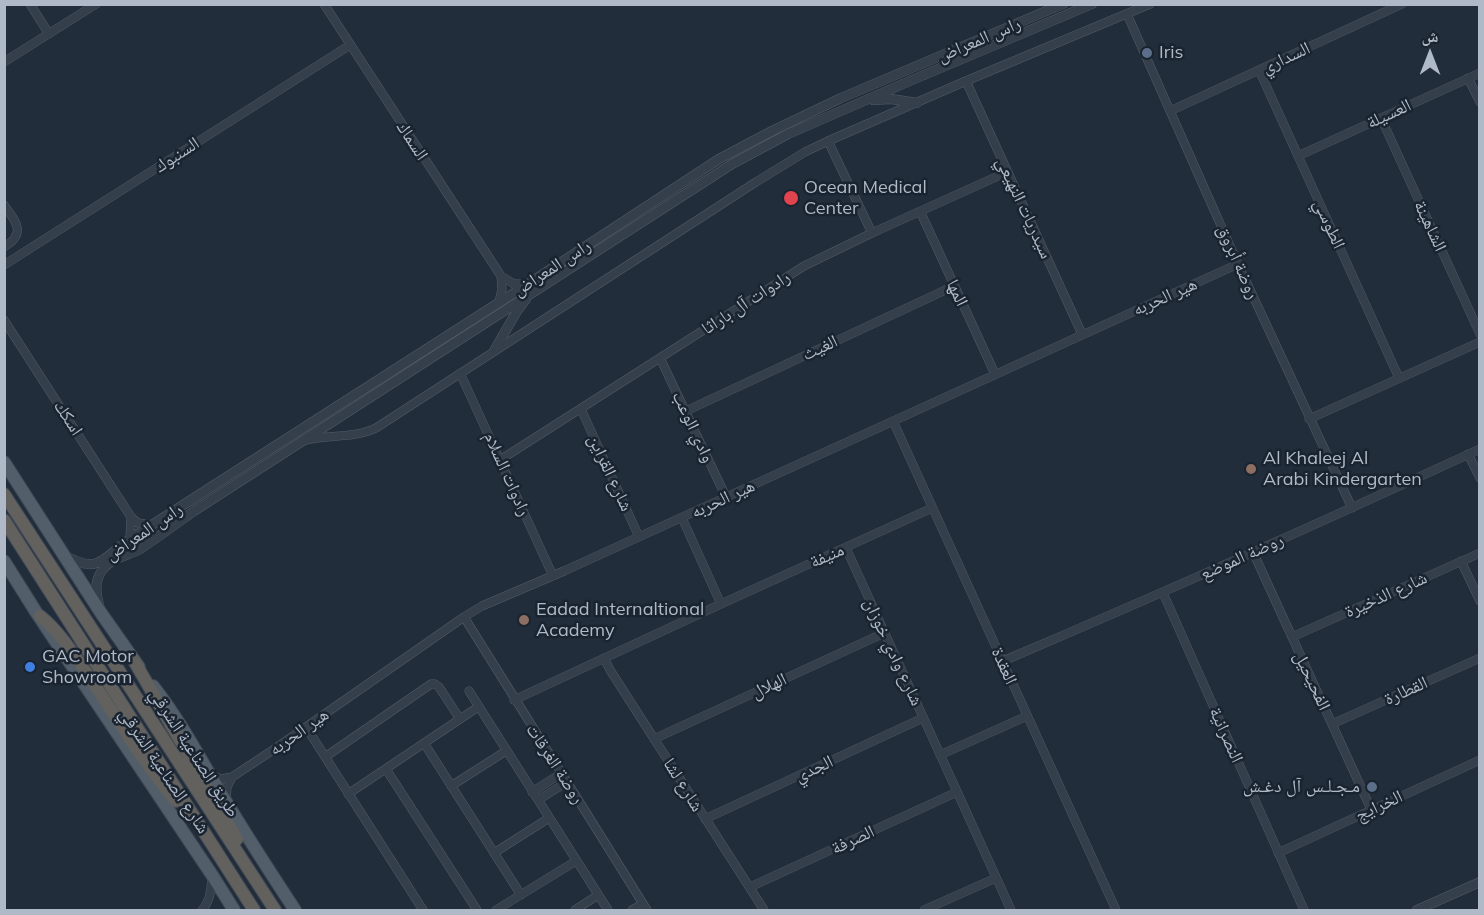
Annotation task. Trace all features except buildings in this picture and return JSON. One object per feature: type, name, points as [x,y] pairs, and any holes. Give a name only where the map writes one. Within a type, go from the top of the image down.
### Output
[{"type":"highway","name":"طريق الصناعية الشرقي","points":[[4,494],[273,907]]},
{"type":"highway","name":"طريق الصناعية الشرقي","points":[[4,520],[254,910]]},
{"type":"highway","points":[[40,616],[66,643],[154,773],[198,822]]},
{"type":"highway","points":[[133,659],[221,809],[273,907]]},
{"type":"main road","points":[[4,462],[133,659]]},
{"type":"main road","name":"شارع الصناعية الشرقي","points":[[4,561],[234,910]]},
{"type":"main road","name":"طريق الصناعية الشرقي","points":[[133,659],[165,702],[254,849],[295,910]]},
{"type":"street","points":[[30,4],[49,34]]},
{"type":"street","points":[[4,62],[96,4]]},
{"type":"street","name":"السماك","points":[[324,4],[501,276]]},
{"type":"street","name":"راس المعراض","points":[[101,613],[96,589],[102,570],[110,562],[138,550],[194,511],[305,441],[719,159],[841,98],[1063,4]]},
{"type":"street","name":"راس المعراض","points":[[64,555],[84,564],[96,564],[102,561],[130,539],[499,302],[529,289],[732,165],[788,134],[1092,4]]},
{"type":"street","name":"راس المعراض","points":[[305,441],[326,436],[368,432],[756,182],[828,141],[1150,4]]},
{"type":"street","name":"السداري","points":[[1170,111],[1402,4]]},
{"type":"street","name":"روضة أبروق","points":[[1126,14],[1238,264],[1352,508]]},
{"type":"street","name":"السنبوك","points":[[4,265],[350,45]]},
{"type":"street","name":"الطوسي","points":[[1259,70],[1399,378]]},
{"type":"street","name":"العسيلة","points":[[1298,156],[1479,73]]},
{"type":"street","points":[[1468,78],[1479,102]]},
{"type":"street","name":"سيدريات النهيعي","points":[[966,81],[1082,334]]},
{"type":"street","points":[[864,100],[891,99],[917,102]]},
{"type":"street","name":"الشاهينة","points":[[1381,118],[1479,334]]},
{"type":"street","points":[[828,141],[872,233]]},
{"type":"street","name":"رادوات آل باراثا","points":[[501,460],[804,266],[1007,172]]},
{"type":"street","points":[[4,205],[17,224],[18,233],[4,247]]},
{"type":"street","name":"المها","points":[[920,211],[995,374]]},
{"type":"street","name":"هير الحربه","points":[[232,777],[482,606],[682,518],[1238,264]]},
{"type":"street","points":[[495,351],[529,289],[501,276]]},
{"type":"street","points":[[499,302],[502,289],[501,276]]},
{"type":"street","name":"الغيث","points":[[686,411],[954,286]]},
{"type":"street","name":"اسكك","points":[[4,320],[131,517]]},
{"type":"street","points":[[1310,419],[1479,342]]},
{"type":"street","name":"وادي الوعب","points":[[660,358],[726,497]]},
{"type":"street","name":"رادوات السلام","points":[[460,373],[553,576]]},
{"type":"street","name":"شارع القراين","points":[[581,409],[639,537]]},
{"type":"street","name":"العقدة","points":[[893,421],[1116,910]]},
{"type":"street","name":"روضة الموضع","points":[[1003,661],[1163,593],[1479,449]]},
{"type":"street","points":[[1468,454],[1479,478]]},
{"type":"street","name":"منيفة","points":[[514,700],[932,508]]},
{"type":"street","points":[[131,517],[138,523],[152,525]]},
{"type":"street","points":[[131,517],[130,539],[138,550]]},
{"type":"street","points":[[682,518],[721,603]]},
{"type":"street","name":"شارع وادي خوزان","points":[[846,548],[1011,910]]},
{"type":"street","name":"الفحيحيل","points":[[1253,552],[1371,809]]},
{"type":"street","name":"شارع الذخيرة","points":[[1292,638],[1479,553]]},
{"type":"street","points":[[1461,561],[1479,601]]},
{"type":"street","name":"النصرانية","points":[[1163,593],[1304,910]]},
{"type":"street","name":"روضة الغرقات","points":[[464,617],[645,907]]},
{"type":"street","name":"الهلال","points":[[654,739],[884,633]]},
{"type":"street","name":"شارع لشا","points":[[604,658],[764,910]]},
{"type":"street","name":"القطارة","points":[[1332,724],[1479,658]]},
{"type":"street","points":[[325,757],[431,684],[440,687],[460,719]]},
{"type":"street","points":[[468,691],[608,910]]},
{"type":"street","points":[[348,794],[478,707]]},
{"type":"street","points":[[940,755],[1027,716]]},
{"type":"street","name":"الجدي","points":[[705,819],[923,718]]},
{"type":"street","points":[[306,727],[423,910]]},
{"type":"street","points":[[424,743],[521,895]]},
{"type":"street","points":[[451,786],[506,751]]},
{"type":"street","name":"الخرايج","points":[[1278,853],[1479,760]]},
{"type":"street","points":[[386,769],[477,910]]},
{"type":"street","points":[[532,792],[562,773]]},
{"type":"street","points":[[209,774],[221,779],[232,777]]},
{"type":"street","points":[[226,802],[227,788],[232,777]]},
{"type":"street","points":[[538,800],[567,782]]},
{"type":"street","name":"الصرفة","points":[[750,887],[957,792]]},
{"type":"street","points":[[494,853],[549,818]]},
{"type":"street","points":[[496,910],[576,861]]},
{"type":"street","points":[[202,910],[211,893],[212,874]]},
{"type":"street","points":[[924,910],[996,878]]},
{"type":"street","points":[[1417,910],[1479,882]]},
{"type":"street","points":[[575,910],[598,895]]},
{"type":"street","points":[[633,910],[645,907]]},
{"type":"place","name":"Iris","points":[[1147,53]]},
{"type":"place","name":"Ocean Medical Center","points":[[791,198]]},
{"type":"place","name":"Al Khaleej Al Arabi Kindergarten","points":[[1251,469]]},
{"type":"place","name":"Eadad Internaltional Academy","points":[[524,620]]},
{"type":"place","name":"GAC Motor Showroom","points":[[30,667]]},
{"type":"place","name":"مـجـلـس آل دغـش","points":[[1372,787]]}]
